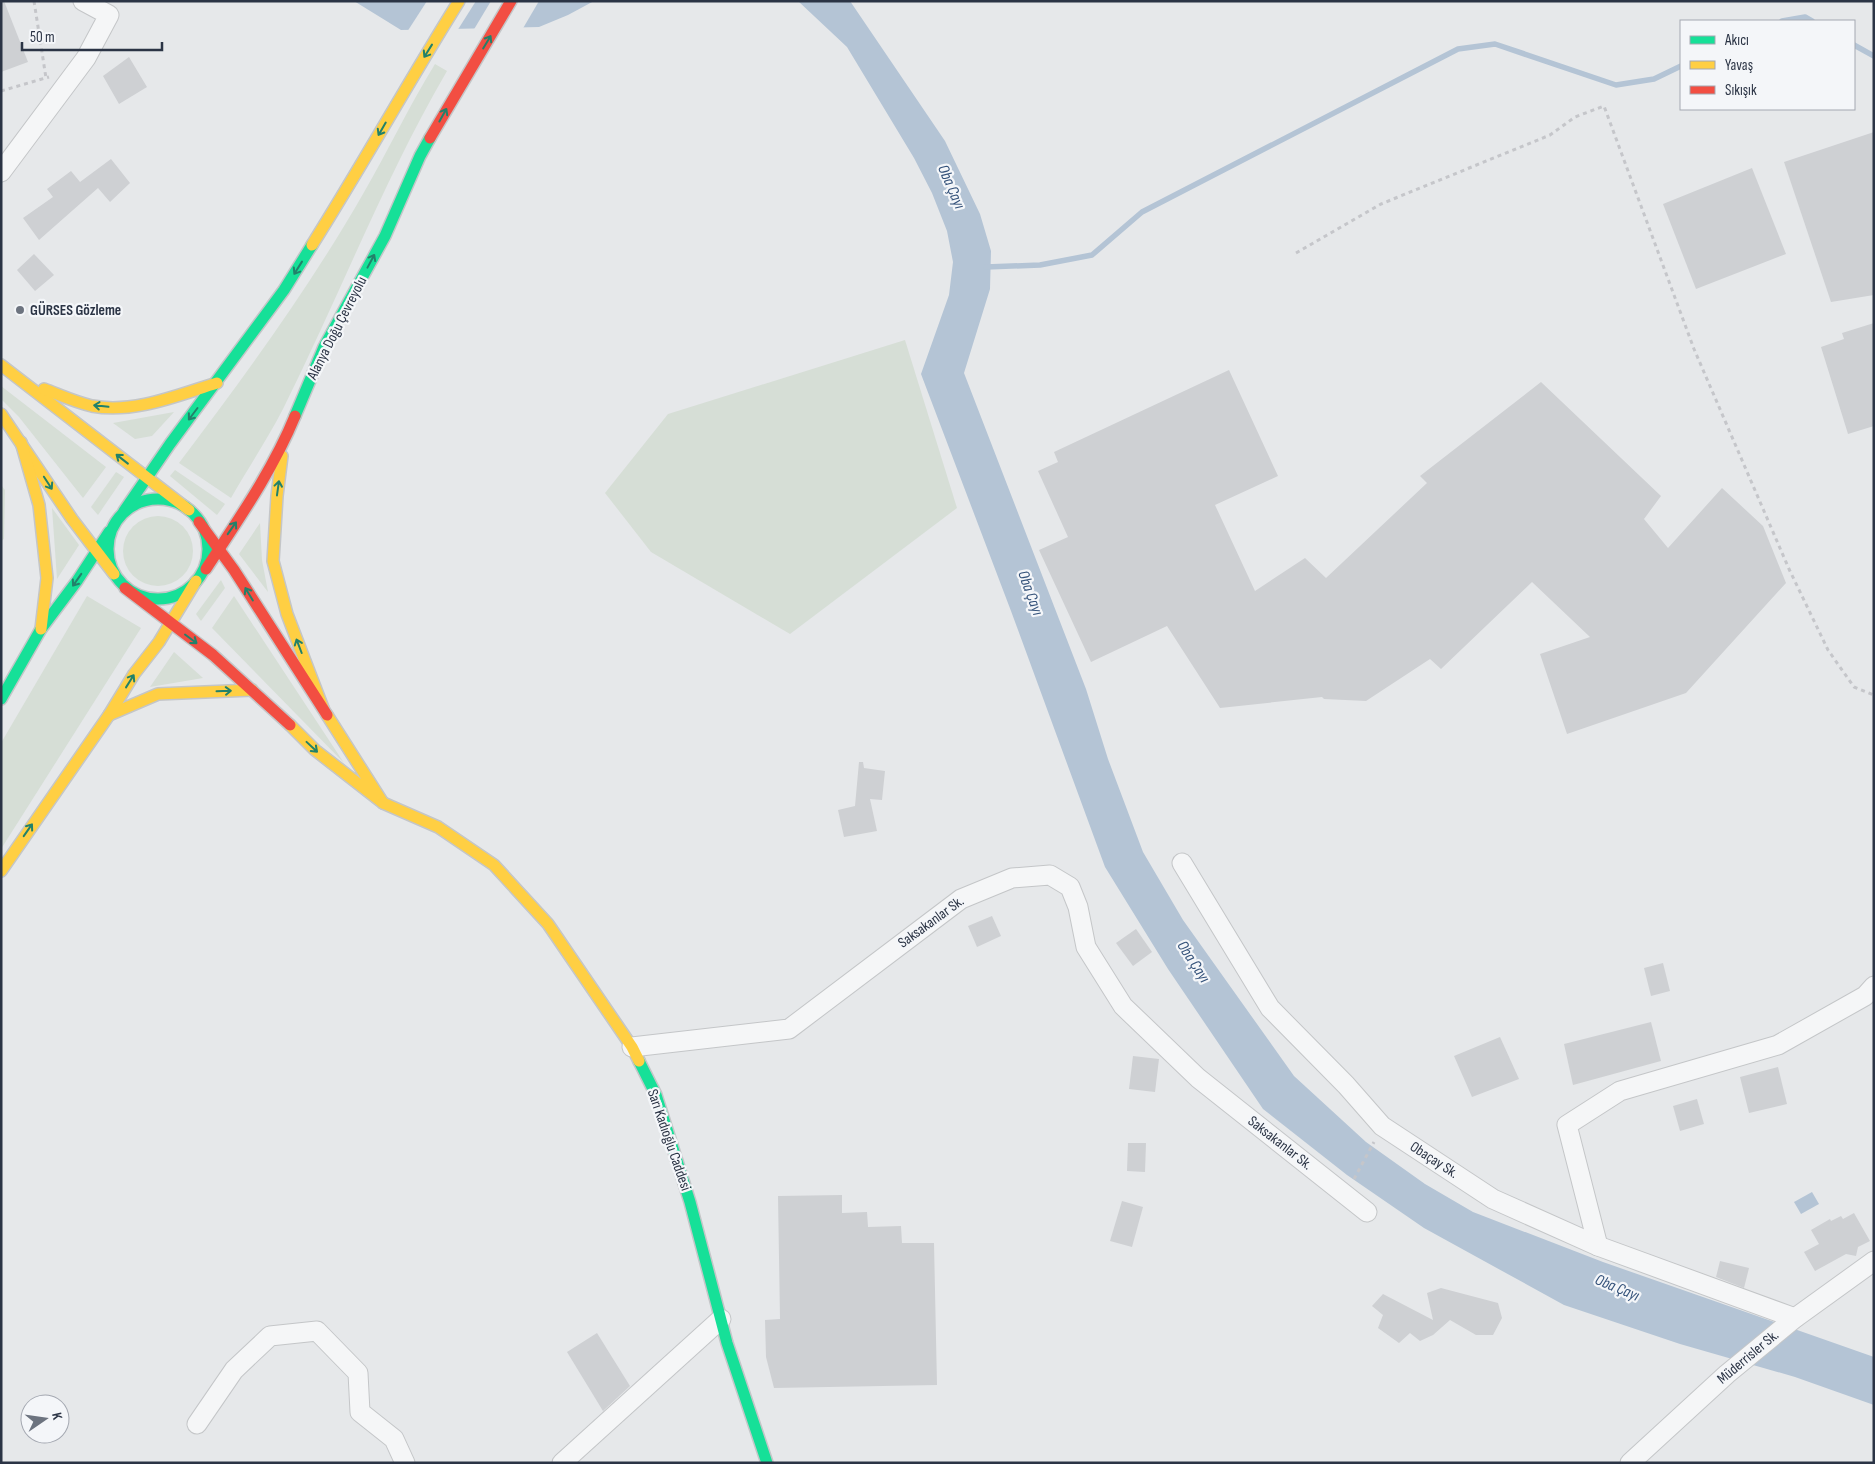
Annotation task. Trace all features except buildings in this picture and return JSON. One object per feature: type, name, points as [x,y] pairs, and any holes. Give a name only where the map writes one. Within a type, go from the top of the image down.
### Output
[{"type":"main road","points":[[1,699],[41,629],[77,581],[170,444],[284,290],[350,184],[415,71],[459,1]]},
{"type":"main road","name":"Alanya Doğu Çevreyolu","points":[[206,569],[246,508],[284,443],[324,348],[385,236],[420,156],[462,82],[512,1]]},
{"type":"main road","points":[[1,365],[188,510],[199,522],[323,708],[383,803]]},
{"type":"main road","points":[[25,383],[99,407],[126,407],[169,398],[217,383]]},
{"type":"main road","points":[[1,414],[96,551],[125,588],[138,596],[154,600],[170,598],[184,592],[206,569],[208,552],[206,536],[199,522]]},
{"type":"main road","points":[[21,442],[38,505],[46,569],[41,629]]},
{"type":"main road","points":[[284,443],[277,496],[273,561],[287,614],[323,708]]},
{"type":"main road","points":[[124,511],[139,502],[156,499],[173,502],[188,510]]},
{"type":"main road","points":[[114,525],[108,541],[108,558],[114,574]]},
{"type":"main road","points":[[1,870],[109,714],[134,674],[159,642],[196,581]]},
{"type":"main road","name":"Sarı Kadıoğlu Caddesi","points":[[125,588],[213,655],[315,750],[383,803],[438,827],[494,865],[548,924],[632,1047],[656,1095],[690,1202],[721,1320],[767,1463]]},
{"type":"main road","points":[[109,714],[158,694],[252,690]]},
{"type":"street","points":[[1,172],[86,58],[110,15],[83,1]]},
{"type":"street","name":"Obaçay Sk.","points":[[1182,862],[1270,1008],[1346,1085],[1382,1126],[1493,1199],[1598,1246],[1795,1318]]},
{"type":"street","name":"Saksakanlar Sk.","points":[[632,1047],[789,1029],[961,898],[1012,878],[1050,876],[1070,886],[1078,907],[1086,947],[1122,1006],[1198,1078],[1367,1212]]},
{"type":"street","points":[[1598,1246],[1566,1125],[1620,1091],[1778,1045],[1865,996],[1874,986]]},
{"type":"street","name":"Müderrisler Sk.","points":[[1630,1463],[1726,1374],[1795,1318],[1874,1261]]},
{"type":"street","points":[[562,1463],[721,1320]]},
{"type":"street","points":[[197,1424],[234,1370],[270,1336],[317,1331],[358,1373],[360,1412],[394,1438],[406,1463]]},
{"type":"path","points":[[34,1],[46,78]]},
{"type":"path","points":[[1,91],[54,76]]},
{"type":"path","points":[[1296,253],[1381,204],[1550,135],[1575,117],[1604,106],[1694,349],[1790,569],[1828,650],[1854,687],[1874,695]]},
{"type":"path","points":[[1346,1195],[1382,1126]]},
{"type":"shaded area","points":[[435,64],[447,71],[382,196],[283,409],[231,498],[179,463],[252,364],[321,263],[363,194]]},
{"type":"shaded area","points":[[905,340],[957,508],[790,634],[651,552],[605,493],[668,414]]},
{"type":"shaded area","points":[[1,386],[106,467],[83,498],[19,417],[1,399]]},
{"type":"shaded area","points":[[174,412],[152,436],[135,439],[113,423]]},
{"type":"shaded area","points":[[175,470],[225,504],[217,515],[170,476]]},
{"type":"shaded area","points":[[116,472],[124,477],[98,515],[91,507]]},
{"type":"shaded area","points":[[1,485],[5,490],[4,539],[1,541]]},
{"type":"shaded area","points":[[52,508],[79,545],[57,579]]},
{"type":"shaded area","points":[[158,516],[171,519],[183,526],[190,538],[193,551],[190,564],[183,576],[171,583],[158,586],[145,583],[133,576],[126,564],[123,551],[126,538],[133,526],[145,519]]},
{"type":"shaded area","points":[[260,523],[262,560],[268,592],[239,554]]},
{"type":"shaded area","points":[[221,580],[225,588],[201,621],[196,614]]},
{"type":"shaded area","points":[[87,596],[141,628],[1,849],[1,743]]},
{"type":"shaded area","points":[[234,596],[344,763],[212,628]]},
{"type":"shaded area","points":[[174,652],[203,678],[150,687]]},
{"type":"water","points":[[354,1],[594,1],[568,15],[539,27],[401,30]]},
{"type":"water","name":"Oba Çayı","points":[[798,1],[850,1],[945,141],[980,214],[991,251],[990,289],[964,373],[1086,689],[1108,759],[1143,852],[1183,920],[1294,1076],[1366,1142],[1425,1184],[1473,1212],[1603,1262],[1874,1357],[1874,1405],[1795,1377],[1680,1344],[1564,1305],[1424,1228],[1347,1175],[1263,1109],[1168,969],[1105,867],[921,374],[949,295],[953,262],[947,231],[932,193],[914,158],[847,47]]},
{"type":"water","points":[[1812,1192],[1819,1204],[1801,1214],[1794,1202]]},
{"type":"pier","points":[[427,1],[476,1],[457,31],[407,32]]},
{"type":"pier","points":[[491,1],[539,1],[522,30],[473,31]]},
{"type":"waterway","points":[[1788,20],[1805,17],[1810,20]]},
{"type":"waterway","points":[[986,267],[1040,265],[1092,255],[1142,212],[1458,49],[1495,44],[1616,85],[1654,79],[1680,66]]},
{"type":"waterway","points":[[1855,46],[1874,56]]},
{"type":"traffic: fast","points":[[295,416],[324,347],[385,236],[420,156],[430,138]]},
{"type":"traffic: fast","points":[[124,511],[170,444],[284,290],[312,245]]},
{"type":"traffic: fast","points":[[158,499],[168,500],[186,507],[200,521],[207,539],[208,549],[207,559],[200,577],[186,591],[168,598],[158,599],[148,598],[130,591],[116,577],[109,559],[108,549],[109,539],[116,521],[130,507],[148,500],[158,499]]},
{"type":"traffic: fast","points":[[1,699],[41,629],[77,581],[109,532]]},
{"type":"traffic: fast","points":[[639,1061],[656,1095],[690,1202],[727,1343],[767,1463]]},
{"type":"traffic: slow","points":[[312,245],[459,1]]},
{"type":"traffic: slow","points":[[1,365],[189,510]]},
{"type":"traffic: slow","points":[[44,389],[92,406],[108,408],[156,402],[217,383]]},
{"type":"traffic: slow","points":[[1,414],[72,519],[114,574]]},
{"type":"traffic: slow","points":[[21,442],[39,505],[47,578],[41,629]]},
{"type":"traffic: slow","points":[[282,456],[277,496],[273,561],[287,614],[323,708]]},
{"type":"traffic: slow","points":[[1,871],[109,715],[134,674],[159,642],[196,581]]},
{"type":"traffic: slow","points":[[109,715],[158,694],[252,690]]},
{"type":"traffic: slow","points":[[290,725],[315,750],[383,803],[327,715]]},
{"type":"traffic: slow","points":[[383,803],[438,827],[494,865],[548,924],[632,1047],[639,1061]]},
{"type":"traffic: jam","points":[[430,138],[511,1]]},
{"type":"traffic: jam","points":[[206,569],[266,475],[295,416]]},
{"type":"traffic: jam","points":[[199,522],[234,570],[327,715]]},
{"type":"traffic: jam","points":[[125,588],[213,655],[290,725]]},
{"type":"place","name":"GÜRSES Gözleme","points":[[20,310]]}]
